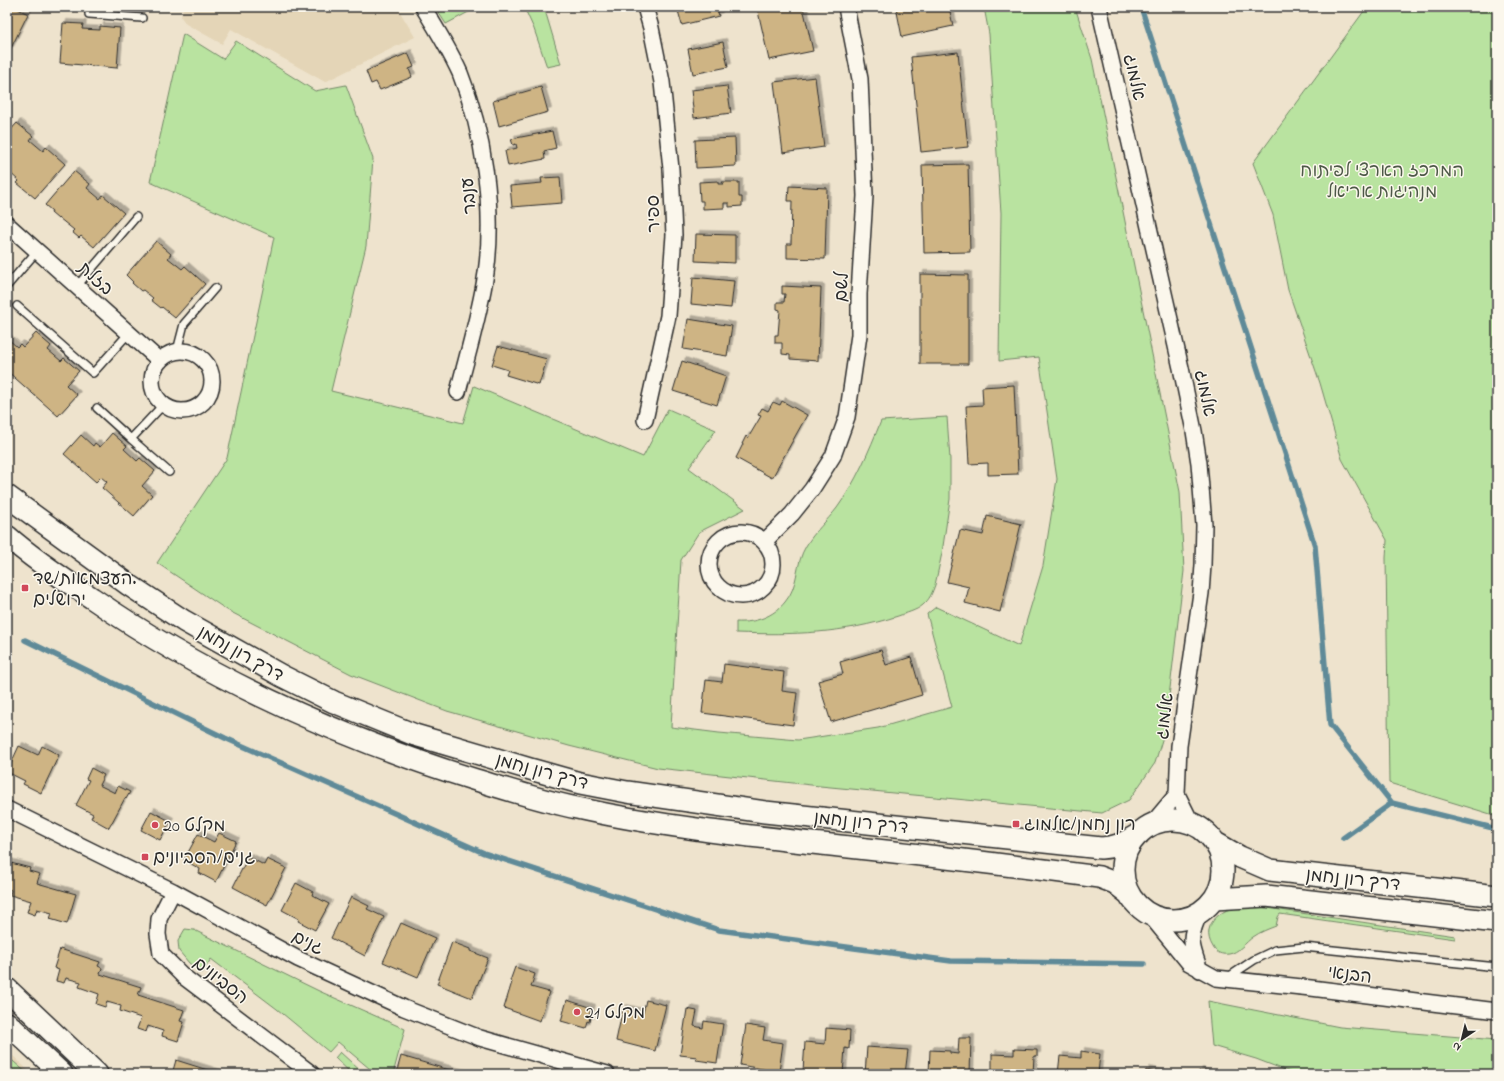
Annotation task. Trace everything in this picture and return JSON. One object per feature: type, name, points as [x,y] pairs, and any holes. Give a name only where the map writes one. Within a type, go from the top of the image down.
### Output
[{"type":"main road","name":"דרך רון נחמן","points":[[7,496],[112,573],[184,621],[282,676],[334,702],[415,735],[530,769],[626,792],[758,811],[1101,848],[1122,845],[1145,829]]},
{"type":"main road","name":"דרך רון נחמן","points":[[7,536],[75,587],[120,617],[225,678],[281,706],[333,729],[464,776],[575,808],[622,817],[762,837],[972,860],[1099,876],[1115,883],[1129,894]]},
{"type":"main road","points":[[1176,819],[1192,824],[1204,831],[1214,842],[1221,856],[1223,871],[1220,886],[1208,905],[1189,917],[1176,920],[1149,914],[1138,905],[1129,894],[1125,884],[1123,873],[1126,852],[1131,842],[1145,829],[1162,821],[1176,819]]},
{"type":"main road","name":"דרך רון נחמן","points":[[1214,842],[1240,858],[1270,870],[1497,896]]},
{"type":"main road","name":"דרך רון נחמן","points":[[1208,905],[1266,896],[1497,922]]},
{"type":"main road","points":[[7,989],[97,1074]]},
{"type":"main road","points":[[7,1023],[62,1074]]},
{"type":"street","name":"ענבר","points":[[423,7],[460,73],[476,124],[484,160],[490,229],[486,273],[478,316],[458,392]]},
{"type":"street","name":"ספיר","points":[[645,7],[651,28],[662,82],[671,169],[674,235],[668,316],[645,420]]},
{"type":"street","name":"לשם","points":[[764,542],[792,514],[812,490],[833,456],[847,417],[859,335],[859,294],[865,196],[860,79],[846,7]]},
{"type":"street","name":"אלמוג","points":[[1100,7],[1181,368],[1194,431],[1202,489],[1204,526],[1201,593],[1179,746],[1176,794]]},
{"type":"street","name":"בזלת","points":[[7,224],[160,361]]},
{"type":"street","points":[[177,351],[187,351],[196,354],[204,360],[210,368],[212,378],[212,388],[209,397],[194,409],[186,411],[176,411],[163,405],[155,395],[152,386],[152,377],[155,368],[160,361],[177,351]]},
{"type":"street","points":[[746,532],[757,536],[764,542],[771,551],[773,562],[772,574],[763,588],[750,595],[742,596],[729,594],[720,589],[715,583],[709,570],[708,559],[712,548],[720,539],[730,533],[746,532]]},
{"type":"street","points":[[1145,829],[1176,794],[1192,824]]},
{"type":"street","name":"גנים","points":[[7,808],[173,891],[298,959],[404,1008],[480,1038],[607,1074]]},
{"type":"street","name":"הסביונים","points":[[173,891],[159,919],[158,934],[161,954],[184,977],[312,1074]]},
{"type":"street","points":[[1200,970],[1191,939],[1194,926],[1208,905]]},
{"type":"street","name":"הבנאי","points":[[1149,914],[1189,963],[1216,978],[1296,986],[1497,1011]]},
{"type":"lane","points":[[89,7],[89,14],[142,18]]},
{"type":"lane","points":[[77,286],[136,217]]},
{"type":"lane","points":[[7,286],[37,251]]},
{"type":"lane","points":[[177,351],[184,324],[215,288]]},
{"type":"lane","points":[[17,306],[94,373],[129,333]]},
{"type":"lane","points":[[132,439],[163,405]]},
{"type":"lane","points":[[97,408],[169,472]]},
{"type":"lane","points":[[1226,979],[1254,960],[1275,950],[1304,947],[1497,967]]},
{"type":"shaded area","points":[[183,7],[397,7],[415,37],[325,82],[231,29],[222,44],[186,24],[181,17]]},
{"type":"shaded area","points":[[11,1054],[32,1074],[7,1074],[7,1058]]},
{"type":"green space","points":[[435,7],[478,7],[446,24]]},
{"type":"green space","points":[[524,7],[544,7],[561,64],[547,67],[534,29]]},
{"type":"green space","points":[[984,7],[1075,7],[1092,59],[1180,492],[1184,571],[1165,730],[1155,763],[1129,800],[1102,813],[820,786],[658,768],[569,746],[447,711],[351,674],[227,610],[157,563],[227,458],[274,237],[150,182],[183,34],[223,59],[236,41],[315,91],[346,85],[373,159],[366,246],[331,391],[463,423],[474,386],[643,457],[668,409],[716,430],[689,468],[745,509],[699,532],[681,560],[671,727],[798,740],[878,728],[952,707],[927,614],[936,607],[1019,646],[1043,566],[1057,479],[1039,357],[999,361],[1001,213],[989,34]]},
{"type":"green space","name":"המרכז הארצי לפיתוח מנהיגות אריאל","points":[[1367,7],[1497,7],[1497,816],[1389,783],[1387,540],[1342,459],[1320,383],[1288,290],[1273,215],[1253,163]]},
{"type":"green space","points":[[947,417],[950,459],[950,499],[942,553],[935,585],[925,603],[911,612],[857,627],[817,632],[777,634],[736,633],[736,622],[763,618],[775,612],[785,602],[793,589],[800,560],[806,546],[837,508],[850,488],[867,455],[881,421]]},
{"type":"green space","points":[[1247,905],[1455,936],[1455,939],[1280,914],[1276,926],[1256,935],[1236,952],[1222,954],[1218,952],[1214,949],[1209,938],[1211,923],[1223,912],[1239,906]]},
{"type":"green space","points":[[185,929],[194,930],[319,991],[405,1029],[393,1074],[376,1074],[338,1042],[329,1052],[277,1009],[211,959],[202,973],[189,963],[179,951],[178,941]]},
{"type":"green space","points":[[1208,1001],[1340,1027],[1497,1040],[1497,1074],[1295,1074],[1256,1059],[1212,1046]]},
{"type":"green space","points":[[340,1052],[364,1074],[352,1074],[335,1058]]},
{"type":"green space","points":[[7,1056],[28,1074],[7,1074]]},
{"type":"building","points":[[9,7],[14,7],[28,14],[10,50],[7,49],[7,9]]},
{"type":"building","points":[[677,7],[717,7],[719,16],[682,25]]},
{"type":"building","points":[[757,7],[803,7],[813,51],[769,60]]},
{"type":"building","points":[[896,7],[949,7],[953,26],[902,37]]},
{"type":"building","points":[[63,23],[83,24],[82,29],[100,30],[100,26],[120,28],[117,68],[60,63]]},
{"type":"building","points":[[723,42],[728,67],[693,74],[688,49]]},
{"type":"building","points":[[958,52],[968,147],[921,152],[911,57]]},
{"type":"building","points":[[408,53],[414,67],[409,69],[412,77],[380,90],[376,82],[371,84],[366,71]]},
{"type":"building","points":[[815,77],[824,147],[783,153],[774,82]]},
{"type":"building","points":[[727,86],[731,113],[694,118],[691,90]]},
{"type":"building","points":[[541,87],[548,112],[499,126],[493,101]]},
{"type":"building","points":[[17,123],[33,136],[30,140],[43,151],[46,147],[65,164],[35,198],[17,183],[19,181],[7,170],[7,134]]},
{"type":"building","points":[[552,131],[556,148],[544,151],[545,159],[508,166],[505,151],[517,148],[516,144],[513,145],[511,139]]},
{"type":"building","points":[[735,138],[736,166],[696,168],[695,140]]},
{"type":"building","points":[[968,164],[970,252],[924,253],[922,165]]},
{"type":"building","points":[[74,171],[90,184],[87,188],[100,199],[103,195],[124,213],[94,247],[81,236],[79,238],[72,232],[74,230],[51,213],[52,211],[45,205]]},
{"type":"building","points":[[560,177],[562,203],[512,207],[510,186],[542,183],[541,178]]},
{"type":"building","points":[[718,181],[718,184],[723,184],[722,182],[739,182],[739,197],[742,197],[742,206],[729,207],[729,203],[724,203],[724,208],[703,209],[703,201],[700,201],[699,182]]},
{"type":"building","points":[[789,186],[827,188],[825,259],[787,258],[787,244],[791,244],[792,201],[788,201]]},
{"type":"building","points":[[696,234],[735,235],[735,263],[695,261]]},
{"type":"building","points":[[156,241],[171,254],[168,258],[182,269],[185,266],[205,284],[175,318],[151,300],[153,298],[143,290],[141,291],[126,275]]},
{"type":"building","points":[[920,274],[968,275],[968,364],[920,364]]},
{"type":"building","points":[[693,277],[734,281],[731,308],[691,304]]},
{"type":"building","points":[[782,286],[821,288],[818,361],[790,359],[790,355],[782,354],[782,343],[775,343],[775,335],[778,335],[780,310],[777,309],[777,302],[784,302],[785,294],[782,294]]},
{"type":"building","points":[[688,319],[732,326],[727,356],[683,349]]},
{"type":"building","points":[[36,333],[51,346],[48,350],[61,361],[64,358],[79,371],[66,385],[77,395],[58,416],[7,371],[7,338],[17,347],[20,344],[23,347]]},
{"type":"building","points":[[498,346],[547,359],[539,385],[506,375],[508,370],[492,365]]},
{"type":"building","points":[[682,361],[726,376],[717,405],[673,391]]},
{"type":"building","points":[[1014,385],[1018,474],[988,475],[988,463],[969,464],[966,406],[983,405],[982,387]]},
{"type":"building","points":[[782,401],[807,415],[772,478],[736,458],[746,436],[748,438],[761,416],[758,415],[762,408],[768,411],[773,402],[780,405]]},
{"type":"building","points":[[112,433],[127,446],[124,449],[137,461],[140,458],[155,471],[142,486],[152,495],[134,516],[102,488],[107,482],[101,477],[96,482],[64,454],[81,435],[93,446],[95,443],[100,447]]},
{"type":"building","points":[[987,516],[1021,524],[1000,612],[965,603],[969,587],[947,582],[960,530],[983,535]]},
{"type":"building","points":[[881,650],[886,665],[911,657],[922,695],[831,722],[818,681],[843,674],[840,662]]},
{"type":"building","points":[[724,664],[784,672],[782,691],[797,693],[793,725],[702,713],[706,680],[722,682]]},
{"type":"building","points":[[19,746],[38,755],[42,746],[59,755],[41,793],[23,784],[25,781],[7,772]]},
{"type":"building","points":[[91,768],[104,775],[99,785],[115,793],[118,786],[130,792],[126,799],[125,798],[109,828],[91,818],[93,814],[76,805],[89,780],[86,779]]},
{"type":"building","name":"מקלט 20","points":[[151,811],[170,821],[160,840],[141,830]]},
{"type":"building","points":[[219,833],[236,841],[216,882],[199,873],[200,869],[184,860],[198,834],[214,842]]},
{"type":"building","points":[[248,857],[264,865],[267,859],[286,868],[267,905],[233,887]]},
{"type":"building","points":[[7,862],[30,868],[29,871],[40,874],[37,883],[76,894],[67,924],[50,919],[52,913],[37,909],[35,915],[27,912],[31,901],[10,895],[11,890],[7,888]]},
{"type":"building","points":[[296,883],[313,892],[312,895],[329,904],[315,930],[282,910]]},
{"type":"building","points":[[351,897],[369,906],[367,909],[384,917],[365,956],[331,938]]},
{"type":"building","points":[[401,923],[435,938],[418,977],[383,962]]},
{"type":"building","points":[[452,942],[488,958],[472,998],[437,984]]},
{"type":"building","points":[[60,949],[100,962],[98,966],[102,968],[100,974],[141,987],[138,995],[184,1010],[180,1021],[184,1022],[178,1041],[162,1036],[163,1031],[148,1026],[146,1032],[137,1029],[141,1018],[120,1011],[121,1006],[107,1002],[105,1007],[96,1004],[99,994],[79,987],[81,982],[66,978],[64,983],[56,981],[59,970],[54,968]]},
{"type":"building","points":[[515,967],[535,974],[531,987],[549,992],[540,1021],[504,1008],[512,982],[510,981]]},
{"type":"building","name":"מקלט 21","points":[[567,1000],[592,1008],[590,1022],[588,1021],[586,1028],[561,1021]]},
{"type":"building","points":[[646,1000],[666,1005],[655,1051],[616,1041],[623,1008],[643,1013]]},
{"type":"building","points":[[687,1009],[697,1011],[694,1026],[703,1028],[704,1021],[723,1024],[717,1063],[696,1060],[697,1057],[680,1055]]},
{"type":"building","points":[[746,1025],[765,1028],[763,1040],[783,1043],[779,1072],[740,1065]]},
{"type":"building","points":[[826,1028],[850,1030],[849,1049],[845,1048],[843,1074],[822,1074],[803,1071],[805,1042],[825,1044]]},
{"type":"building","points":[[959,1038],[971,1038],[970,1074],[929,1074],[930,1050],[950,1051],[950,1053],[958,1054]]},
{"type":"building","points":[[867,1047],[908,1050],[905,1074],[865,1074]]},
{"type":"building","points":[[1014,1049],[1037,1050],[1037,1056],[1034,1056],[1033,1074],[992,1074],[992,1054],[1014,1055]]},
{"type":"building","points":[[1081,1051],[1100,1054],[1098,1074],[1058,1074],[1060,1056],[1081,1058]]},
{"type":"building","points":[[401,1056],[453,1071],[465,1074],[396,1074]]},
{"type":"building","points":[[176,1060],[217,1073],[217,1074],[172,1074]]},
{"type":"building","points":[[1146,1070],[1165,1074],[1145,1074]]},
{"type":"building","points":[[1199,1071],[1208,1074],[1198,1074]]},
{"type":"waterway","points":[[1141,7],[1315,546],[1330,725],[1392,803]]},
{"type":"waterway","points":[[25,640],[225,738],[484,853],[719,930],[951,961],[1144,964]]},
{"type":"waterway","points":[[1343,838],[1392,803],[1497,829]]},
{"type":"place","name":"העצמאות/שד. ירושלים","points":[[25,588]]},
{"type":"place","name":"רון נחמן/אלמוג","points":[[1016,824]]},
{"type":"place","name":"מקלט 20","points":[[155,825]]},
{"type":"place","name":"גנים/הסביונים","points":[[145,857]]},
{"type":"place","name":"מקלט 21","points":[[577,1012]]}]
